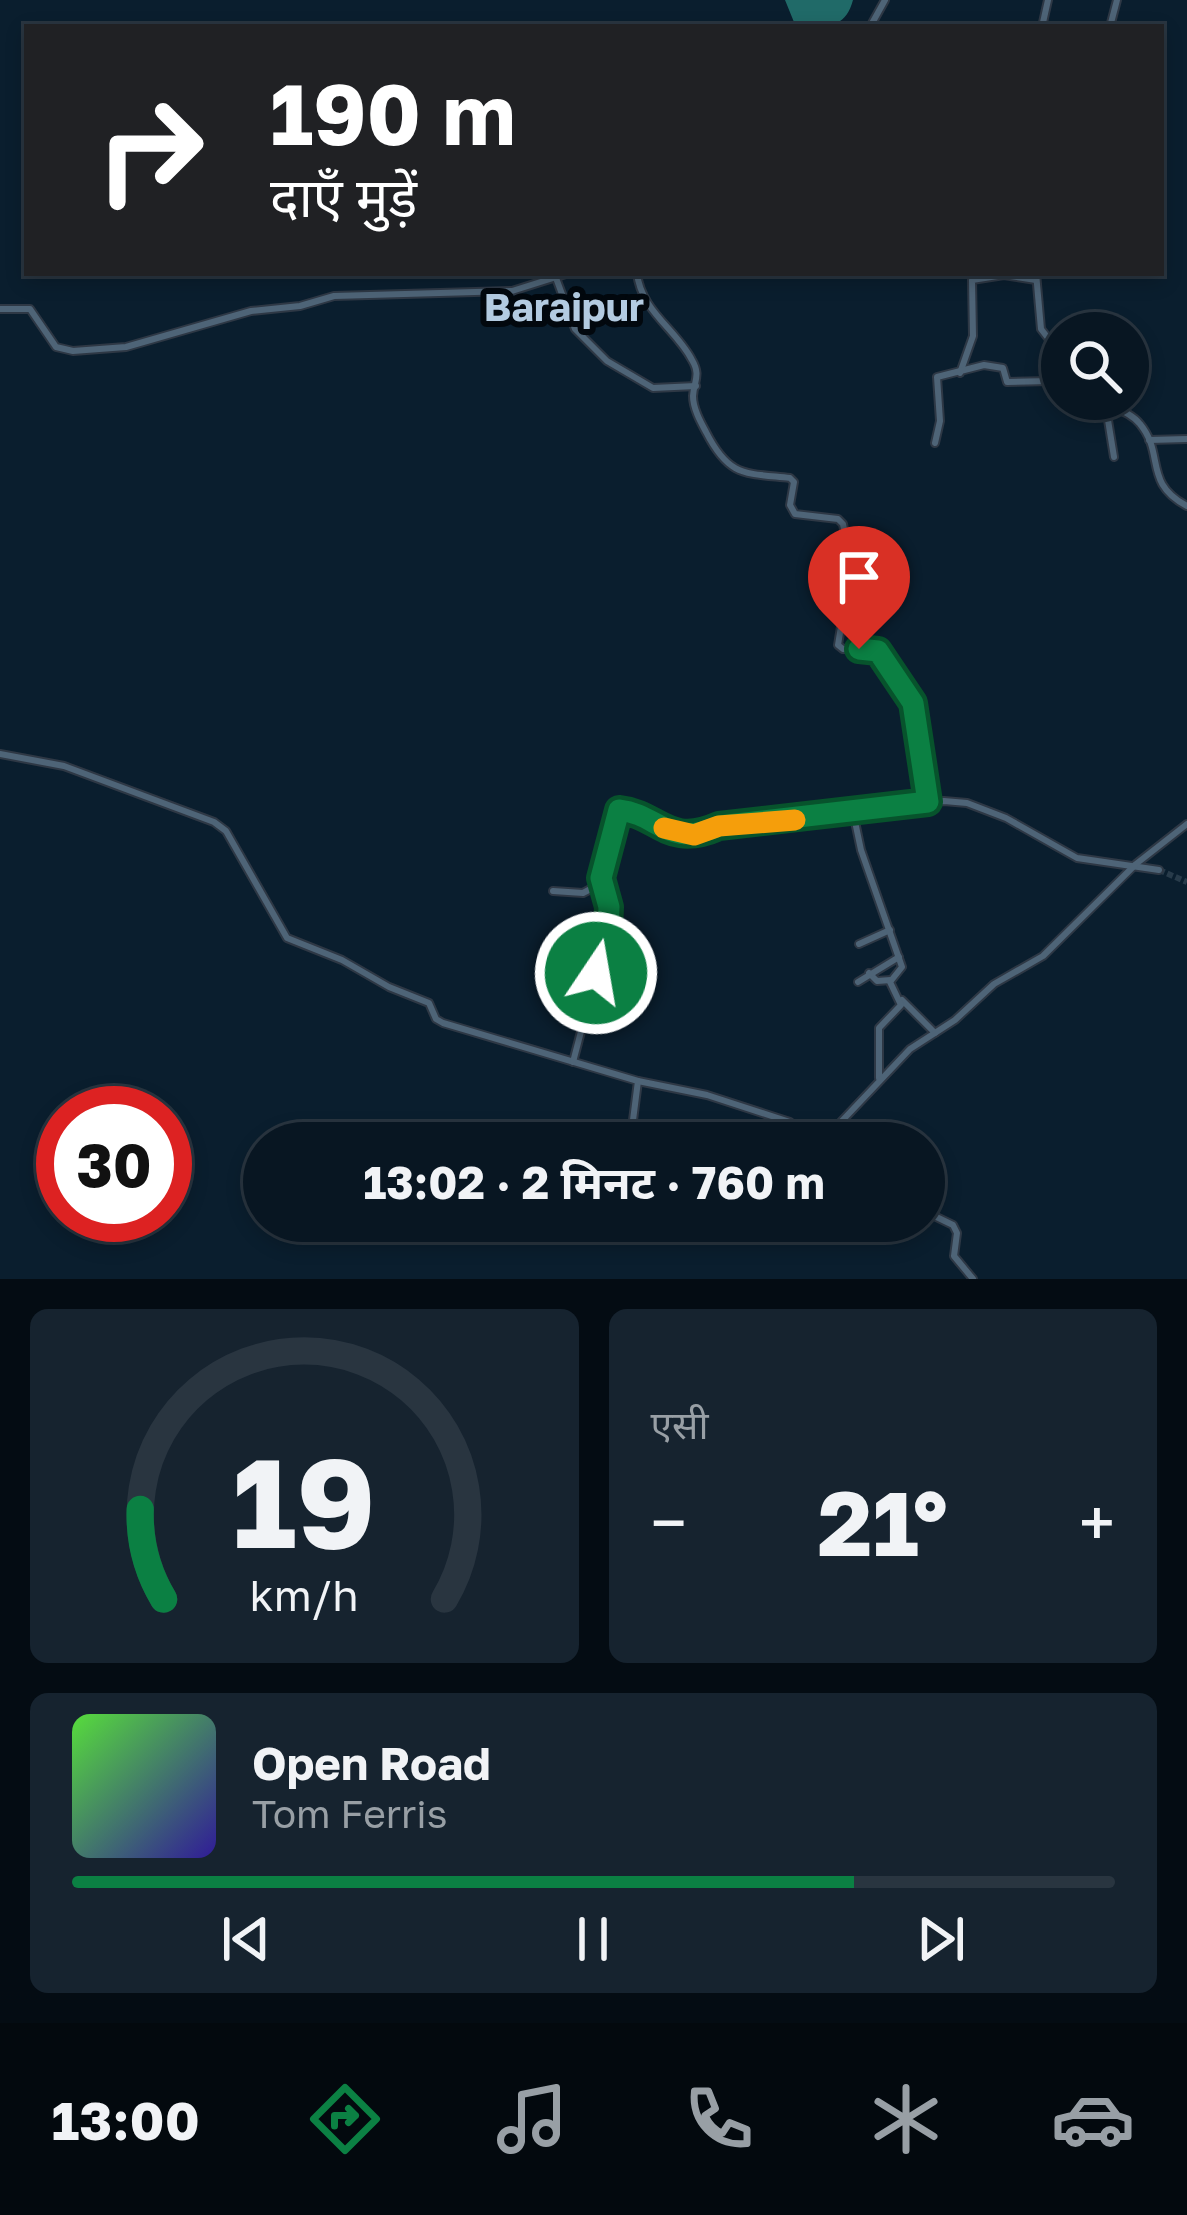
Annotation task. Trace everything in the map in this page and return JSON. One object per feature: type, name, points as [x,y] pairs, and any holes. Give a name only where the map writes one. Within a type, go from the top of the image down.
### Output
[{"type":"street","points":[[1112,22],[1118,0]]},
{"type":"street","points":[[0,309],[30,309],[56,346],[84,351],[133,345],[251,310],[300,306],[334,296],[512,291],[561,276]]},
{"type":"street","points":[[638,276],[645,298],[692,359],[698,374],[696,411],[716,450],[728,464],[749,475],[790,478],[794,482],[790,505],[795,514],[834,518],[843,524],[851,575],[838,645],[878,651],[910,696],[928,802]]},
{"type":"street","points":[[960,374],[972,339],[972,280],[993,276]]},
{"type":"street","points":[[1036,276],[1041,329]]},
{"type":"street","points":[[556,278],[575,329],[607,361],[652,388],[696,386]]},
{"type":"street","points":[[934,443],[940,421],[935,380],[984,365],[1003,368],[1006,382],[1041,382]]},
{"type":"street","points":[[1108,420],[1114,457]]},
{"type":"street","points":[[1137,420],[1148,440],[1161,487],[1187,506]]},
{"type":"street","points":[[1148,440],[1187,439]]},
{"type":"street","points":[[0,754],[64,766],[214,822],[226,831],[287,938],[430,1003],[439,1021],[638,1081],[717,1097],[790,1122]]},
{"type":"street","points":[[573,1062],[608,929],[609,907],[601,884],[619,810],[694,835],[719,826],[957,801],[980,806],[1077,858],[1160,870]]},
{"type":"street","points":[[856,810],[862,850],[902,969],[891,980],[877,981],[869,973]]},
{"type":"street","points":[[843,1122],[879,1078],[913,1047],[994,984],[1043,956],[1136,864],[1187,824]]},
{"type":"street","points":[[553,891],[583,893],[601,884]]},
{"type":"street","points":[[859,944],[890,930]]},
{"type":"street","points":[[858,982],[899,957]]},
{"type":"street","points":[[891,980],[902,1000],[934,1033]]},
{"type":"street","points":[[879,1078],[879,1028],[902,1000]]},
{"type":"street","points":[[633,1122],[638,1081]]},
{"type":"street","points":[[945,1221],[957,1233],[954,1256],[969,1274]]},
{"type":"shaded area","points":[[785,0],[853,0],[844,17],[833,24],[795,24]]},
{"type":"tunnel","points":[[1159,870],[1187,882]]},
{"type":"slow traffic","points":[[664,828],[694,835],[719,826],[795,820]]},
{"type":"district","name":"Baraipur","points":[[564,307]]},
{"type":"route","points":[[596,973],[608,929],[609,907],[601,878],[619,810],[694,835],[719,826],[928,802],[910,696],[878,651],[859,649]]}]
